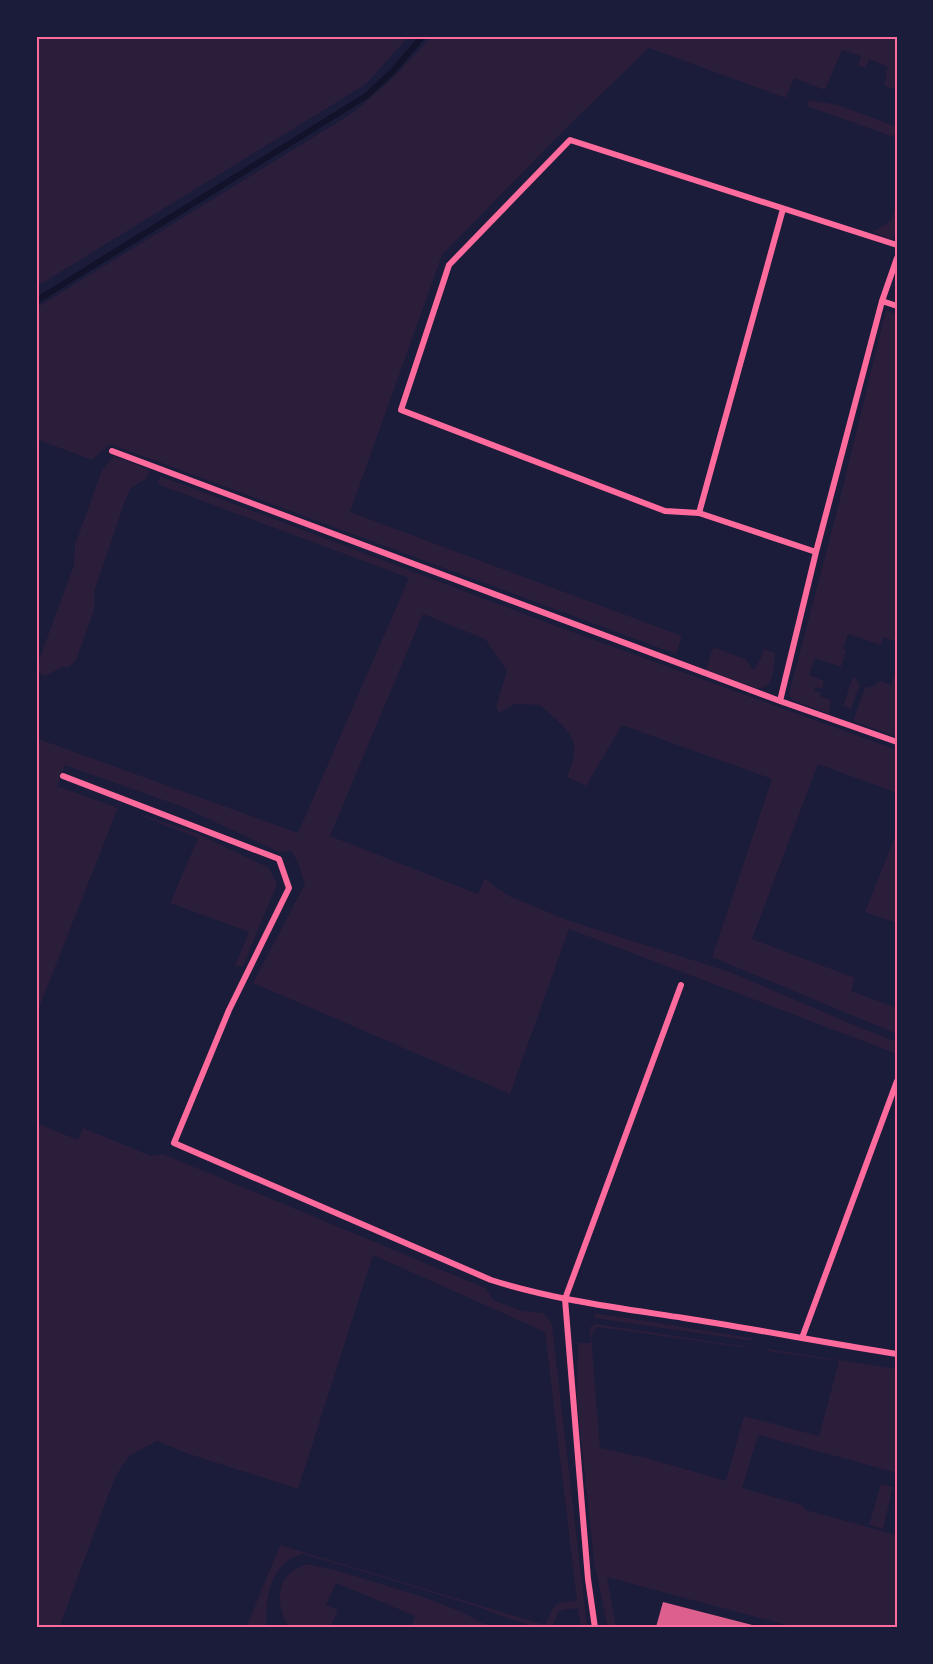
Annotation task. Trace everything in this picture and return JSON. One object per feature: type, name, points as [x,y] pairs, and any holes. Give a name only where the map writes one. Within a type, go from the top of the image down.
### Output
[{"type":"street","points":[[816,552],[699,513],[665,511],[401,410],[449,265],[570,140],[897,245]]},
{"type":"street","points":[[699,513],[783,210]]},
{"type":"street","points":[[780,701],[816,552],[882,301],[897,258]]},
{"type":"street","points":[[882,301],[897,306]]},
{"type":"street","points":[[112,451],[780,701],[897,742]]},
{"type":"street","points":[[63,776],[279,859],[289,888],[229,1010],[174,1143],[491,1280],[523,1290],[897,1354]]},
{"type":"street","points":[[595,1628],[588,1579],[565,1299],[681,985]]},
{"type":"street","points":[[802,1338],[897,1081]]},
{"type":"shaded area","points":[[36,36],[409,36],[366,84],[36,287]]},
{"type":"shaded area","points":[[432,36],[897,36],[897,80],[894,88],[891,89],[884,85],[888,67],[869,59],[866,68],[858,65],[861,56],[842,50],[825,90],[794,78],[786,98],[649,48],[566,128],[442,255],[350,512],[682,636],[676,654],[110,444],[92,460],[36,439],[36,308],[354,112],[391,80]]},
{"type":"shaded area","points":[[809,100],[838,105],[897,127],[894,137],[807,106]]},
{"type":"shaded area","points":[[897,203],[897,227],[893,240],[872,232],[891,221]]},
{"type":"shaded area","points":[[886,310],[897,316],[897,642],[883,637],[881,645],[848,634],[841,667],[815,658],[809,675],[824,681],[822,689],[815,687],[814,690],[821,693],[820,696],[831,700],[829,714],[792,700],[789,694]]},
{"type":"shaded area","points":[[114,456],[150,470],[146,479],[131,488],[125,501],[94,592],[93,613],[76,660],[69,667],[62,667],[45,676],[36,671],[36,668],[74,565],[75,545],[102,470]]},
{"type":"shaded area","points":[[160,476],[556,626],[897,750],[897,793],[818,764],[752,939],[855,978],[851,991],[897,1008],[897,1034],[712,957],[772,779],[622,725],[586,786],[567,777],[574,753],[572,739],[565,728],[540,705],[514,704],[499,713],[496,706],[507,671],[485,639],[423,614],[330,836],[478,894],[485,878],[511,897],[570,921],[730,972],[897,1042],[897,1054],[569,929],[510,1094],[253,983],[305,884],[291,851],[279,852],[183,807],[65,765],[57,786],[118,808],[36,1015],[36,738],[298,833],[409,578],[157,484]]},
{"type":"shaded area","points":[[713,647],[745,659],[754,670],[764,649],[775,653],[770,682],[767,686],[756,688],[706,670]]},
{"type":"shaded area","points":[[897,668],[897,737],[853,721],[865,688],[874,686],[880,681],[891,685]]},
{"type":"shaded area","points":[[853,677],[860,685],[851,709],[843,706]]},
{"type":"shaded area","points":[[142,815],[196,833],[269,868],[277,884],[243,966],[235,966],[249,932],[170,903],[198,838]]},
{"type":"shaded area","points":[[897,832],[897,923],[865,912]]},
{"type":"shaded area","points":[[36,1123],[78,1140],[83,1128],[151,1156],[163,1154],[485,1288],[493,1300],[522,1311],[543,1313],[552,1326],[587,1626],[581,1627],[578,1608],[558,1612],[552,1628],[534,1626],[303,1554],[283,1565],[272,1583],[267,1606],[267,1628],[246,1628],[280,1545],[545,1625],[555,1606],[563,1602],[577,1601],[545,1332],[373,1255],[298,1489],[189,1454],[157,1441],[129,1456],[115,1477],[59,1628],[36,1628]]},
{"type":"shaded area","points":[[595,1313],[751,1338],[753,1341],[594,1318]]},
{"type":"shaded area","points":[[596,1324],[748,1347],[597,1327],[591,1335],[600,1448],[647,1458],[726,1481],[744,1416],[819,1436],[839,1361],[768,1351],[768,1349],[897,1369],[897,1473],[758,1435],[742,1488],[802,1505],[806,1510],[897,1535],[897,1628],[797,1628],[607,1577],[616,1628],[608,1628],[594,1561],[577,1402],[578,1343],[590,1343],[590,1327]]},
{"type":"shaded area","points":[[881,1484],[893,1487],[883,1529],[869,1525]]},
{"type":"shaded area","points":[[307,1564],[339,1571],[423,1597],[499,1628],[411,1628],[415,1616],[336,1583],[326,1605],[338,1610],[330,1628],[293,1628],[286,1622],[282,1613],[281,1589],[283,1582],[292,1572]]},
{"type":"building","points":[[663,1602],[760,1628],[648,1628],[649,1625],[656,1627]]},
{"type":"waterway","points":[[36,301],[366,96],[392,72],[423,36]]}]
